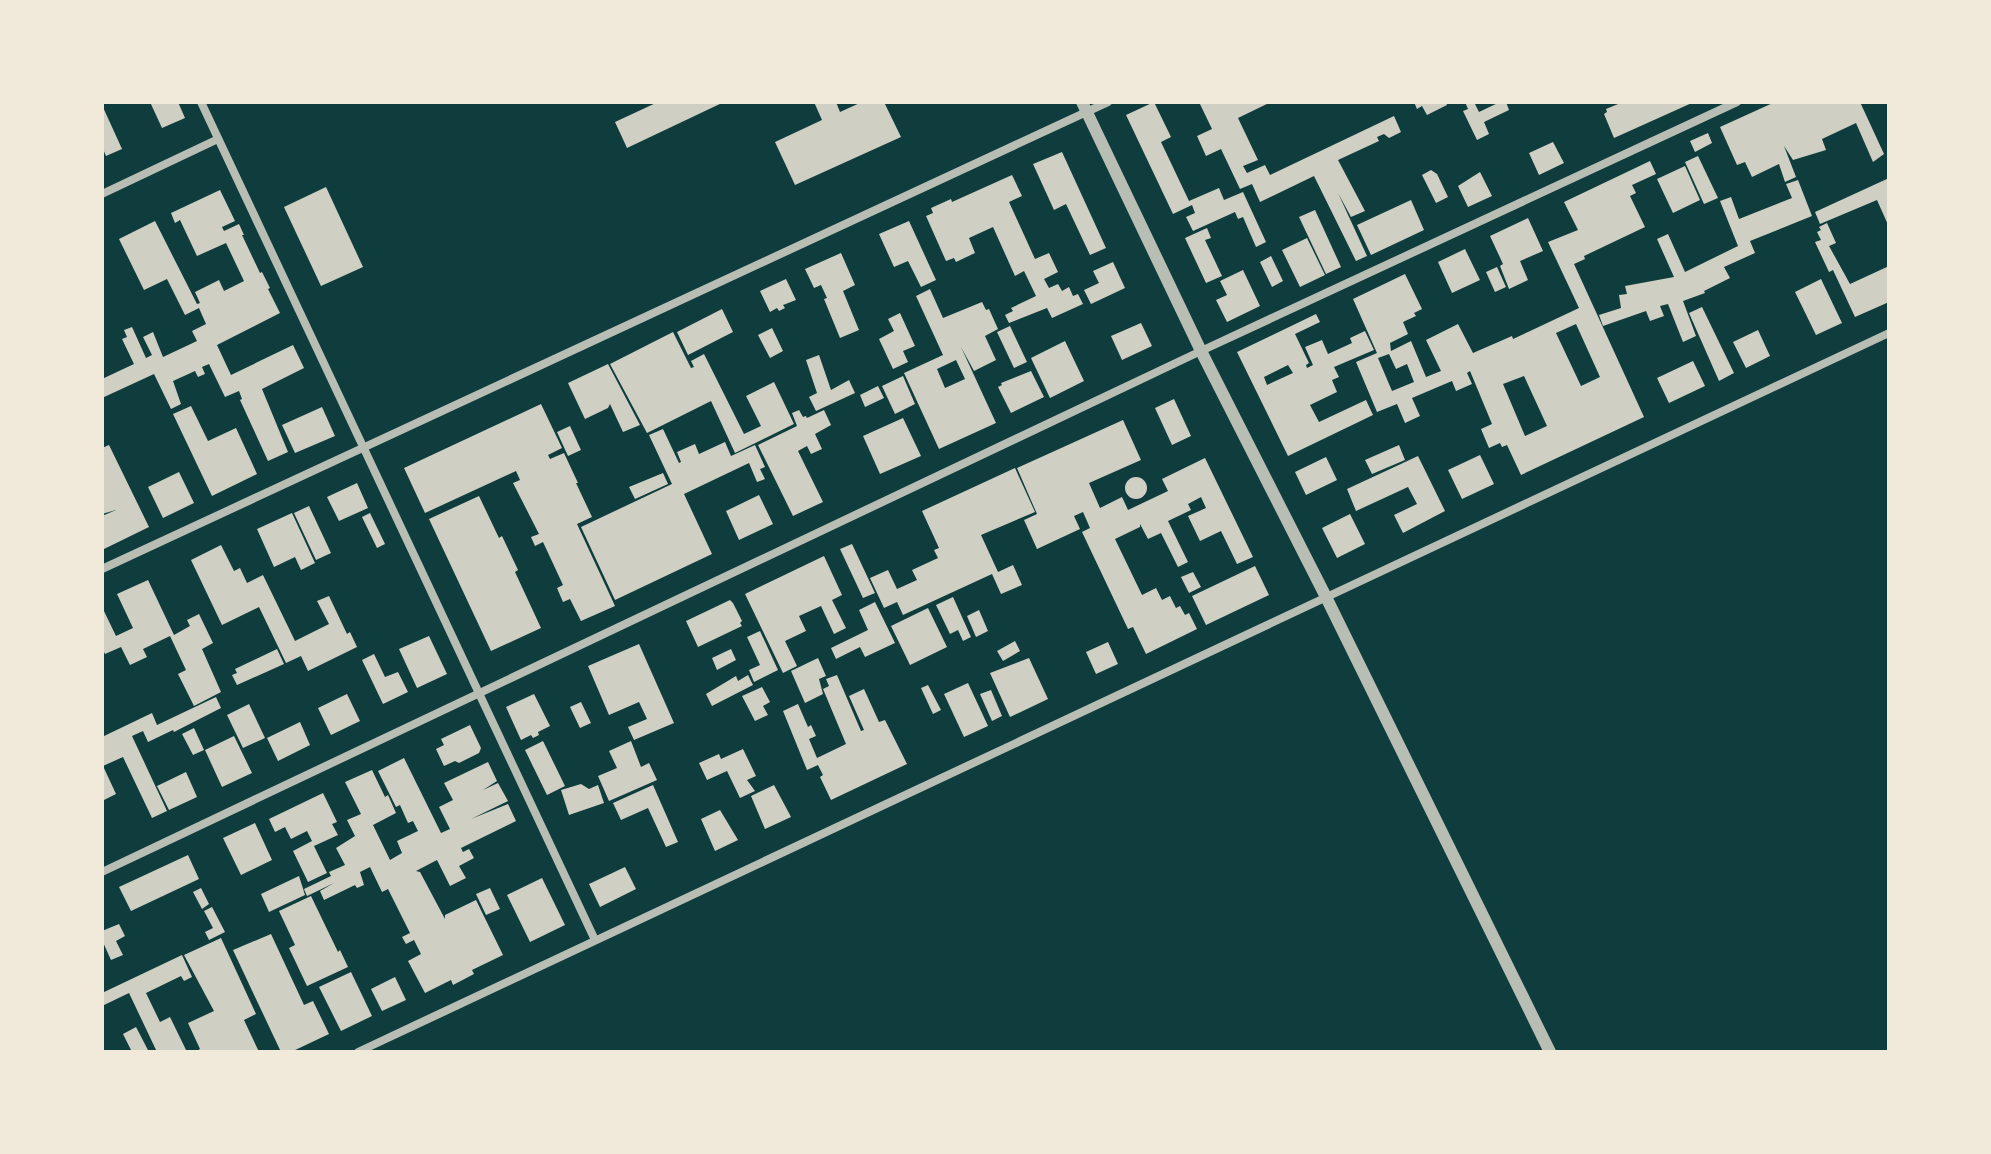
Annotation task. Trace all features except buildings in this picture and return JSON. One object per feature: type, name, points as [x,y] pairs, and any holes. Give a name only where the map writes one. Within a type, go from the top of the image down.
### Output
[{"type":"street","points":[[201,102],[595,940]]},
{"type":"street","points":[[102,569],[1085,107],[1108,102]]},
{"type":"street","points":[[102,872],[1201,351],[1737,102]]},
{"type":"street","points":[[1085,107],[1201,351],[1550,1052]]},
{"type":"street","points":[[102,194],[218,139]]},
{"type":"street","points":[[358,1052],[1889,333]]}]
